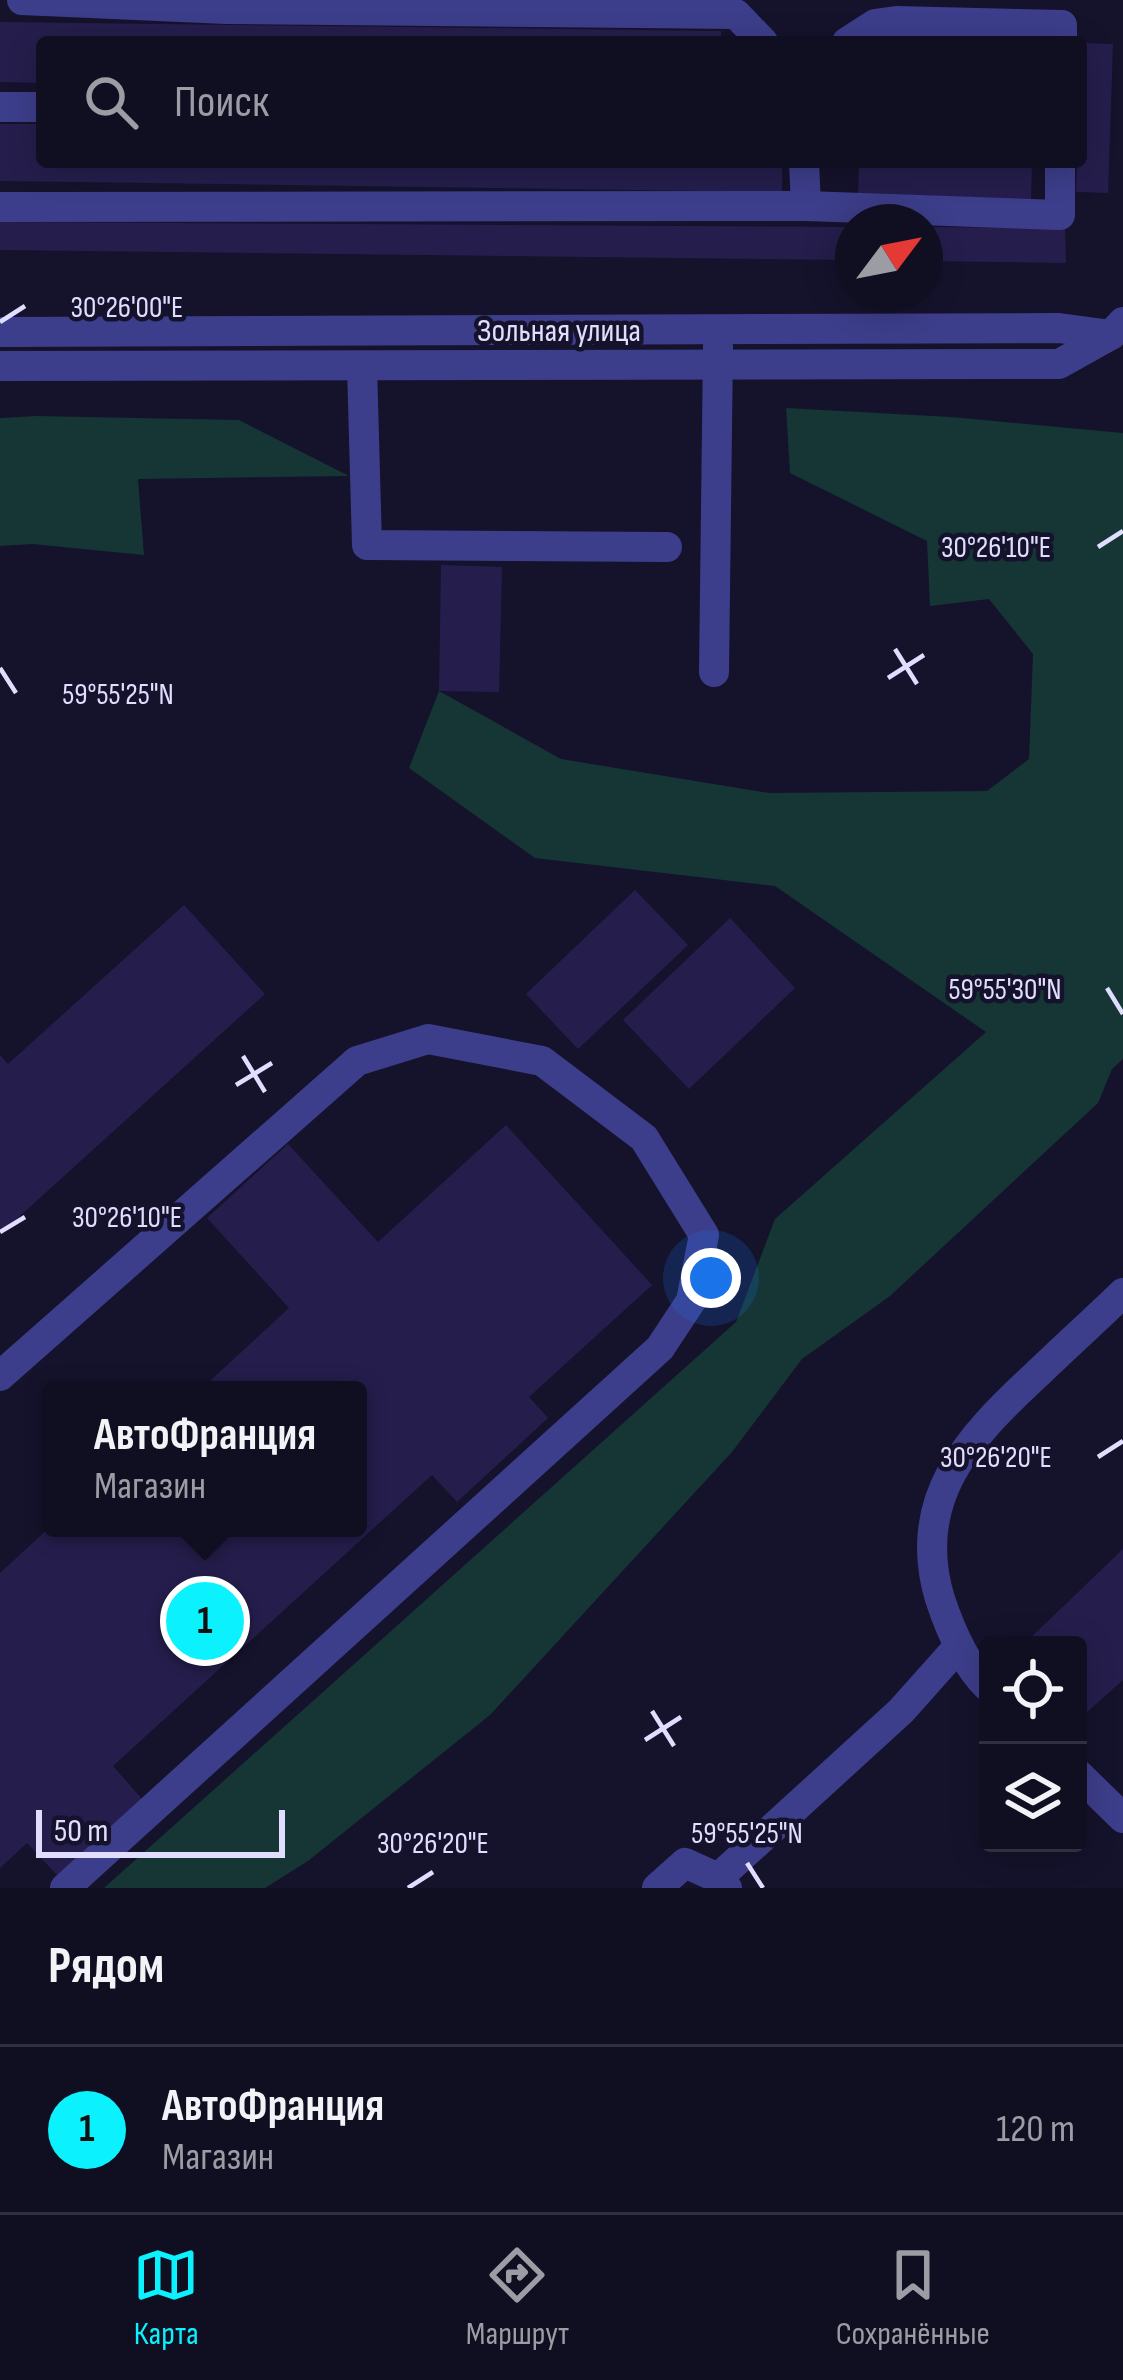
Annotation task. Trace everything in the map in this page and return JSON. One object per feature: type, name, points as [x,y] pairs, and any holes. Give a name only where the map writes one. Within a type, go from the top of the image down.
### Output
[{"type":"street","points":[[22,0],[226,9],[736,14],[758,36]]},
{"type":"street","points":[[856,36],[874,24],[896,21],[1063,25],[1062,36]]},
{"type":"street","points":[[0,107],[36,107]]},
{"type":"street","points":[[804,168],[806,206]]},
{"type":"street","points":[[0,207],[806,206],[1060,215],[1060,168]]},
{"type":"street","name":"Зольная улица","points":[[0,332],[1059,328],[1119,334]]},
{"type":"street","points":[[714,672],[718,329]]},
{"type":"street","name":"Зольная улица","points":[[0,366],[1059,364],[1119,334]]},
{"type":"street","points":[[362,366],[368,545],[667,547]]},
{"type":"street","points":[[0,1376],[357,1061],[428,1039],[542,1061],[644,1138],[704,1235],[691,1301],[660,1348],[65,1888]]},
{"type":"street","points":[[979,1679],[945,1616],[931,1569],[934,1528],[944,1489],[957,1460],[990,1417],[1123,1293]]},
{"type":"street","points":[[657,1888],[685,1862],[723,1883],[901,1711],[959,1646]]},
{"type":"street","points":[[1087,1783],[1123,1818]]},
{"type":"green space","points":[[786,408],[1123,433],[1123,1059],[1112,1069],[1098,1103],[890,1296],[802,1359],[732,1452],[490,1715],[308,1861],[265,1888],[104,1888],[736,1322],[775,1219],[986,1032],[775,886],[535,858],[409,768],[439,691],[561,759],[769,793],[987,791],[1029,759],[1033,654],[989,599],[930,606],[927,541],[790,473]]},
{"type":"green space","points":[[0,418],[239,420],[349,476],[138,479],[144,555],[32,544],[0,546]]},
{"type":"building","points":[[0,22],[721,31],[721,36],[36,36],[36,83],[0,82]]},
{"type":"building","points":[[1087,43],[1113,44],[1108,193],[1076,192],[1077,168],[1087,168]]},
{"type":"building","points":[[0,124],[36,124],[36,168],[782,168],[782,192],[0,181]]},
{"type":"building","points":[[859,168],[1032,168],[1031,200],[858,195]]},
{"type":"building","points":[[0,222],[835,227],[835,260],[0,250]]},
{"type":"building","points":[[943,227],[1065,228],[1066,263],[943,261]]},
{"type":"building","points":[[441,565],[502,567],[499,692],[439,691]]},
{"type":"building","points":[[635,890],[688,945],[578,1049],[526,994]]},
{"type":"building","points":[[184,905],[265,994],[0,1234],[0,1055],[8,1064]]},
{"type":"building","points":[[730,918],[795,988],[689,1089],[623,1020]]},
{"type":"building","points":[[506,1125],[652,1285],[529,1397],[548,1418],[457,1502],[432,1475],[367,1534],[367,1381],[210,1381],[289,1308],[207,1218],[288,1144],[378,1242]]},
{"type":"building","points":[[43,1533],[43,1537],[364,1537],[113,1766],[142,1799],[58,1876],[27,1843],[0,1868],[0,1573]]},
{"type":"building","points":[[1123,1549],[1123,1680],[1087,1712],[1087,1636],[1032,1636]]},
{"type":"place","name":"АвтоФранция","points":[[205,1621]]}]
